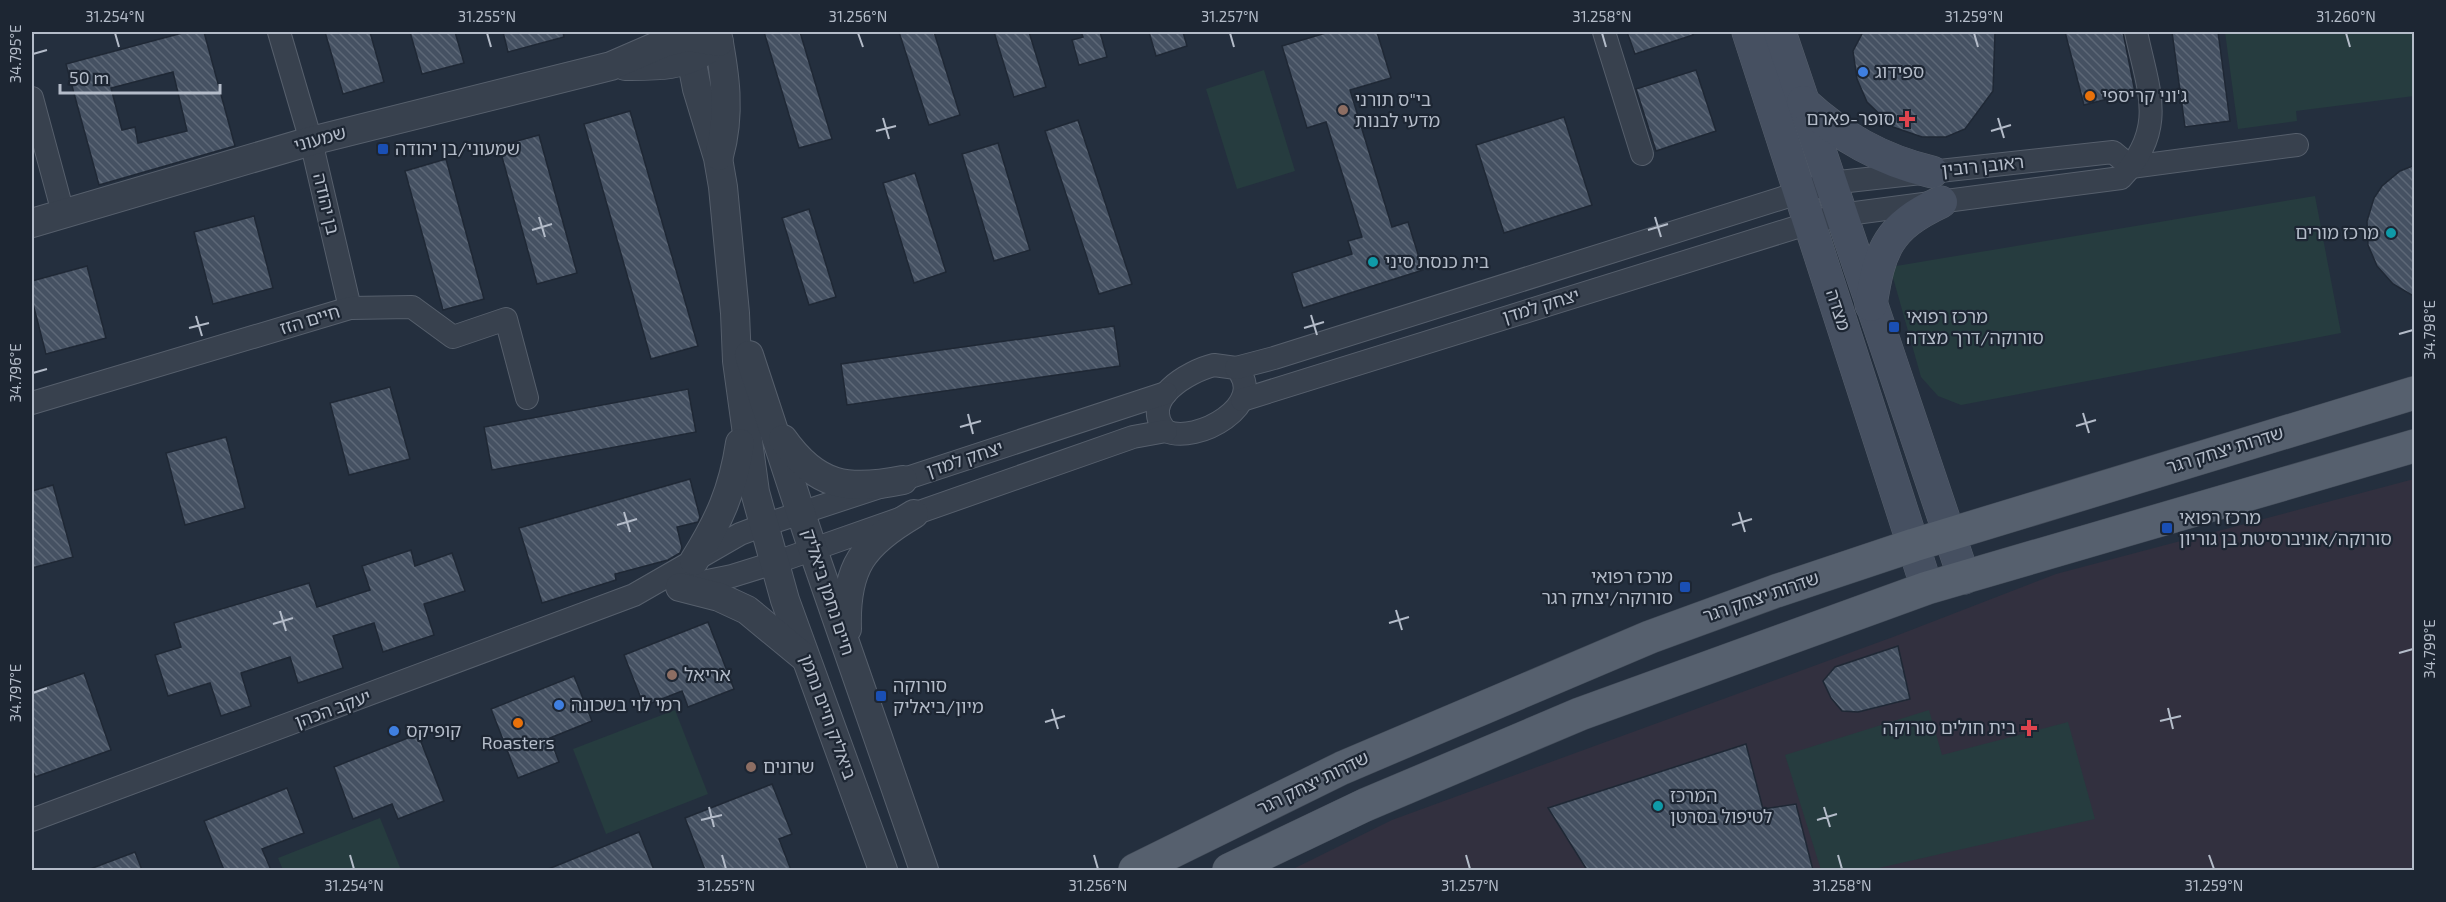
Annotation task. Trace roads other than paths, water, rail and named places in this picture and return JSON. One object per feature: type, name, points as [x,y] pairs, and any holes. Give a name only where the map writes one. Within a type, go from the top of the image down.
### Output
[{"type":"main road","name":"מצדה","points":[[1748,32],[1815,187],[1840,216],[1964,578]]},
{"type":"main road","name":"מצדה","points":[[1780,32],[1803,102],[1815,187],[1810,223],[1928,588]]},
{"type":"main road","points":[[1803,102],[1822,119],[1865,149],[1932,172]]},
{"type":"main road","points":[[1871,305],[1876,273],[1885,248],[1894,234],[1912,217],[1941,202]]},
{"type":"main road","name":"שדרות יצחק רגר","points":[[1135,870],[1342,768],[1650,637],[1776,591],[1914,545],[2415,393]]},
{"type":"main road","points":[[1229,870],[1365,805],[1580,714],[1928,588],[2415,446]]},
{"type":"street","name":"בן יהודה","points":[[279,32],[311,141],[350,308]]},
{"type":"street","points":[[1604,32],[1642,154]]},
{"type":"street","points":[[2131,167],[2145,144],[2153,113],[2136,32]]},
{"type":"street","name":"שמעוני","points":[[32,223],[311,141],[611,66],[661,65],[688,43],[718,37]]},
{"type":"street","name":"חיים נחמן ביאליק","points":[[718,37],[727,93],[726,125],[718,158]]},
{"type":"street","name":"חיים נחמן ביאליק","points":[[688,43],[704,115],[718,158],[735,313],[737,361],[758,420],[802,513],[924,870]]},
{"type":"street","points":[[32,98],[63,213]]},
{"type":"street","name":"ראובן רובין","points":[[1840,216],[2121,178],[2131,167],[2297,145]]},
{"type":"street","name":"ראובן רובין","points":[[1815,187],[2114,152],[2131,167]]},
{"type":"street","name":"יצחק למדן","points":[[1236,368],[1815,187]]},
{"type":"street","name":"יצחק למדן","points":[[1242,400],[1810,223],[1840,216]]},
{"type":"street","name":"חיים הזז","points":[[32,403],[350,308],[412,307],[453,337],[506,319],[526,398]]},
{"type":"street","points":[[1226,365],[1236,368],[1244,376],[1247,386],[1242,400],[1230,414],[1204,429],[1181,434],[1166,431],[1159,419],[1159,407],[1166,393],[1176,382],[1203,368],[1226,365]]},
{"type":"street","name":"יצחק למדן","points":[[764,525],[1166,393]]},
{"type":"street","points":[[694,561],[714,530],[727,502],[736,468],[758,420],[808,468],[837,484],[874,486],[903,480]]},
{"type":"street","name":"חיים נחמן ביאליק","points":[[758,420],[755,492],[774,563]]},
{"type":"street","name":"יצחק למדן","points":[[774,563],[1133,437],[1166,431]]},
{"type":"street","points":[[847,649],[848,598],[856,567],[864,552],[885,531],[914,514]]},
{"type":"street","name":"יעקב הכהן","points":[[32,820],[634,595],[740,534],[764,525]]},
{"type":"street","name":"יעקב הכהן","points":[[634,595],[732,576],[774,563]]},
{"type":"street","name":"ביאליק חיים נחמן","points":[[774,563],[883,870]]},
{"type":"street","points":[[680,587],[719,597],[747,610],[807,659]]},
{"type":"place","name":"ספידוג","points":[[1863,72]]},
{"type":"place","name":"ג'וני קריספי","points":[[2090,96]]},
{"type":"place","name":"בי\"ס תורני מדעי לבנות","points":[[1343,110]]},
{"type":"place","name":"סופר-פארם","points":[[1907,119]]},
{"type":"place","name":"שמעוני/בן יהודה","points":[[383,149]]},
{"type":"place","name":"מרכז מורים","points":[[2391,233]]},
{"type":"place","name":"בית כנסת סיני","points":[[1373,262]]},
{"type":"place","name":"מרכז רפואי סורוקה/דרך מצדה","points":[[1894,327]]},
{"type":"place","name":"מרכז רפואי סורוקה/אוניברסיטת בן גוריון","points":[[2167,528]]},
{"type":"place","name":"מרכז רפואי סורוקה/יצחק רגר","points":[[1685,587]]},
{"type":"place","name":"אריאל","points":[[672,675]]},
{"type":"place","name":"סורוקה מיון/ביאליק","points":[[881,696]]},
{"type":"place","name":"רמי לוי בשכונה","points":[[559,705]]},
{"type":"place","name":"Roasters","points":[[518,723]]},
{"type":"place","name":"בית חולים סורוקה","points":[[2029,728]]},
{"type":"place","name":"קופיקס","points":[[394,731]]},
{"type":"place","name":"שרונים","points":[[751,767]]},
{"type":"place","name":"המרכז לטיפול בסרטן","points":[[1658,806]]}]
